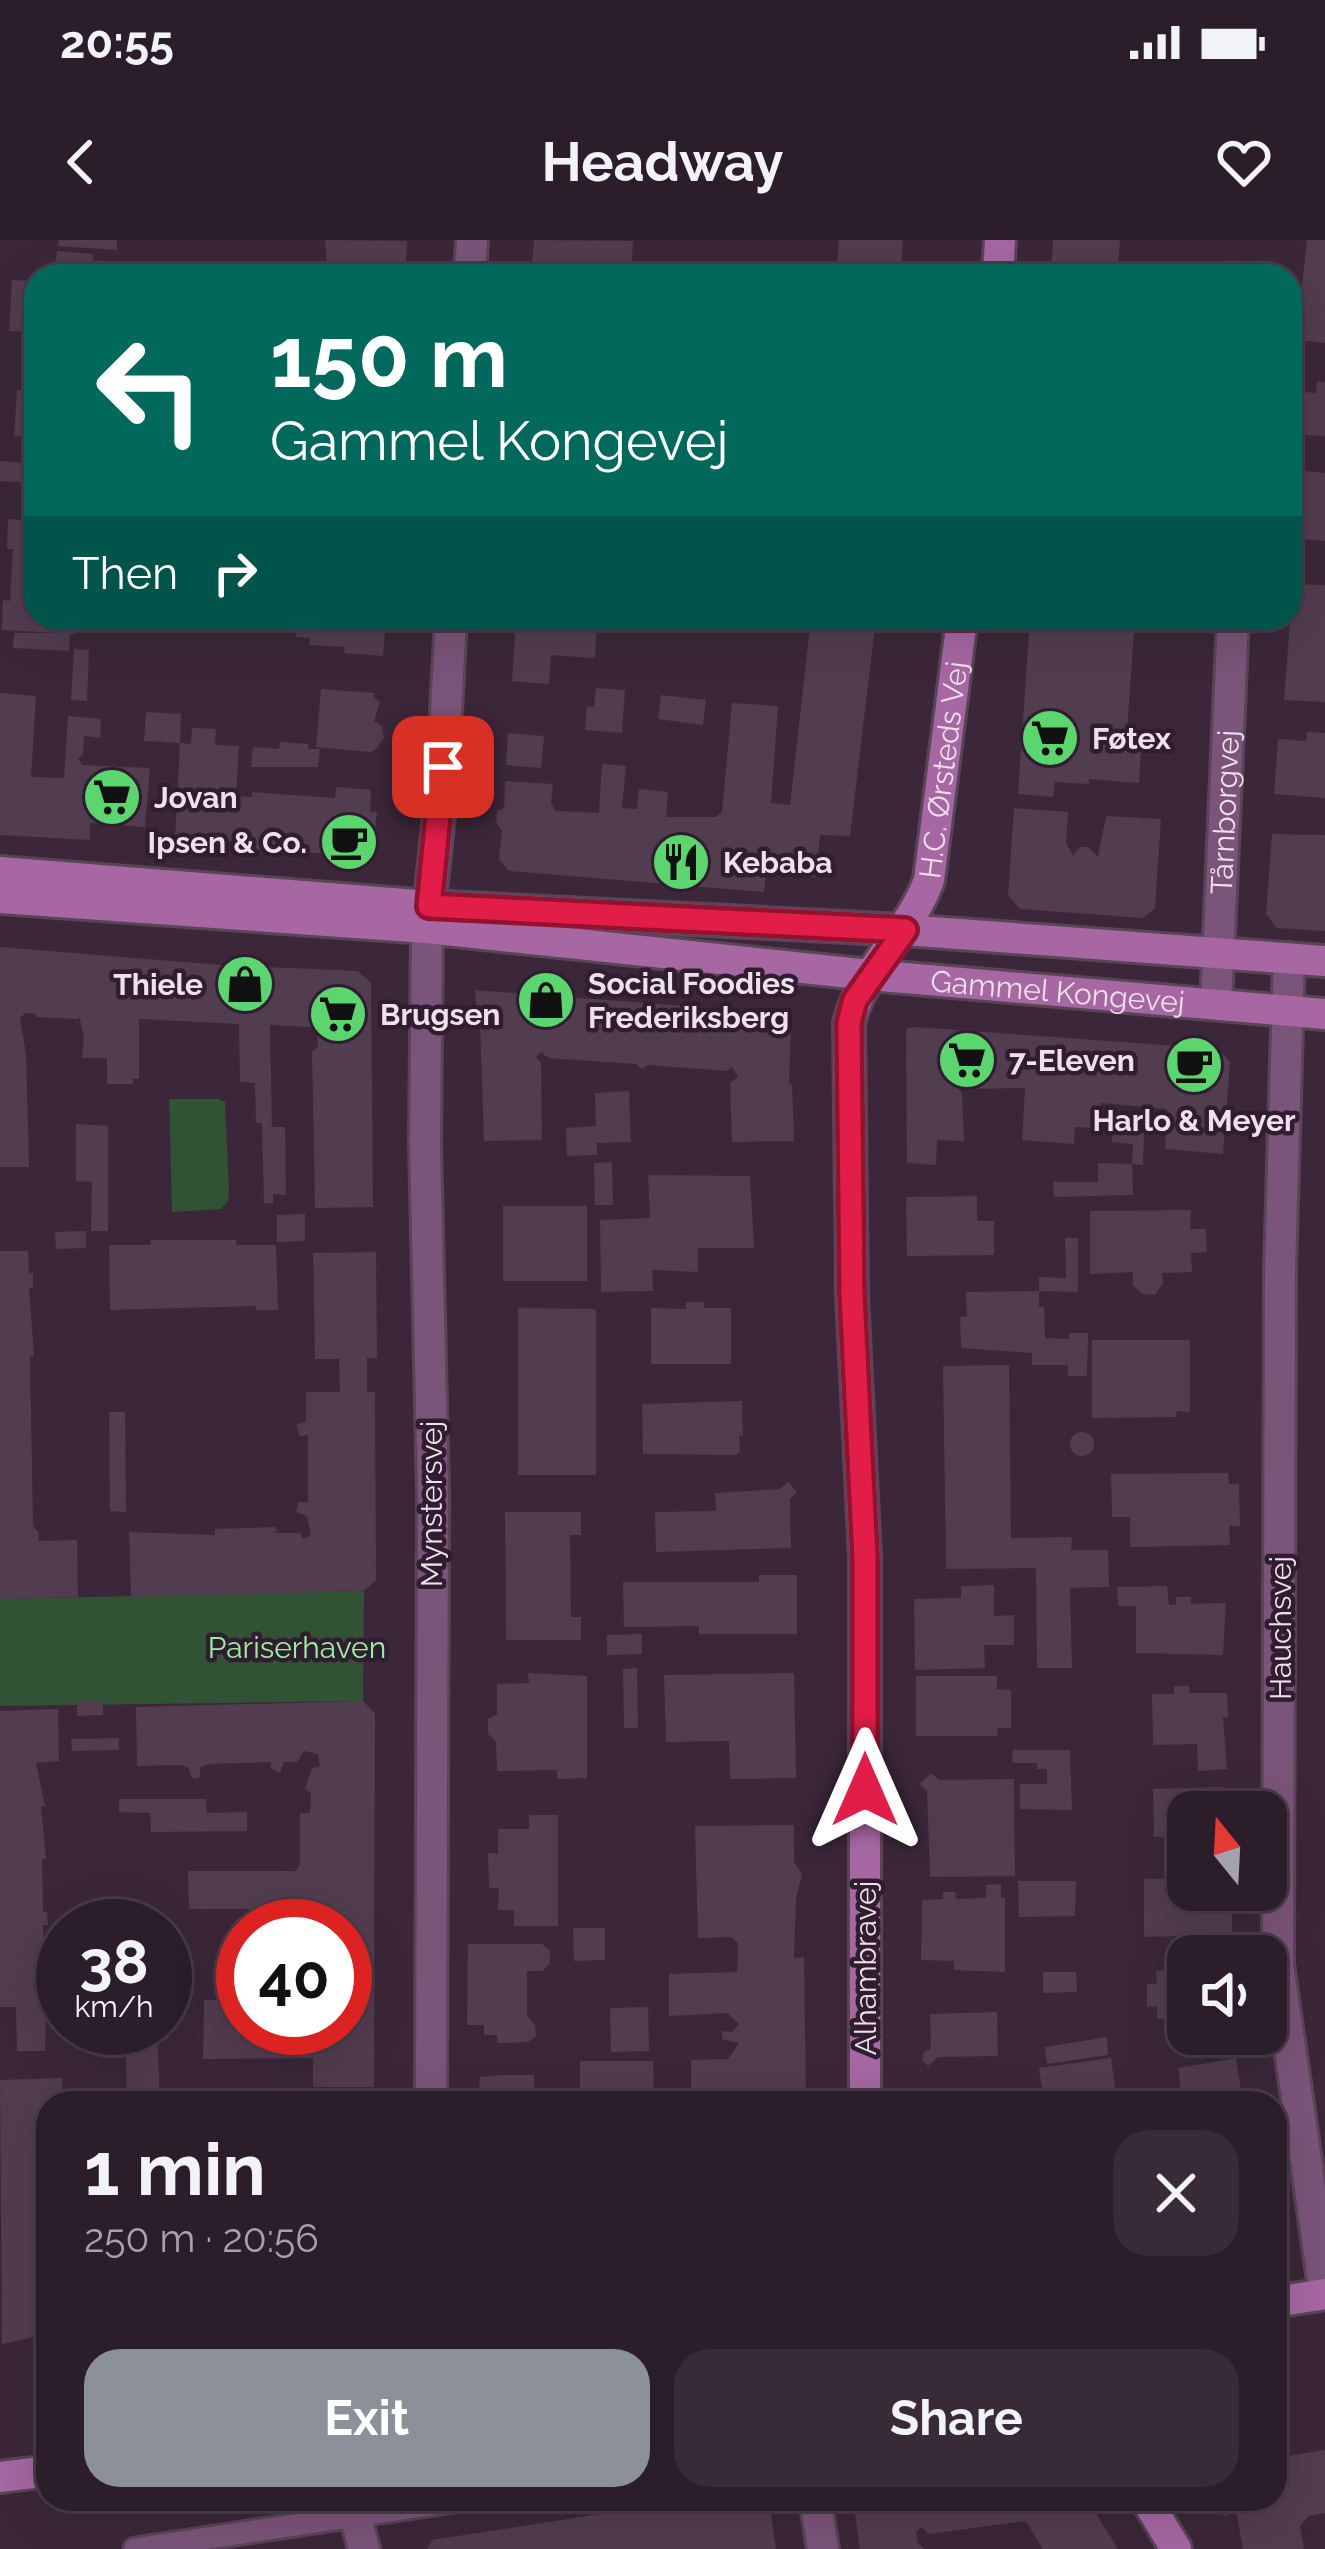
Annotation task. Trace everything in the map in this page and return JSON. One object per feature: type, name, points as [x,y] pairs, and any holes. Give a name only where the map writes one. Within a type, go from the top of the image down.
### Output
[{"type":"street","name":"Mynstersvej","points":[[431,2091],[428,917],[450,630]]},
{"type":"street","name":"H.C. Ørsteds Vej","points":[[870,975],[919,908],[929,880],[960,630]]},
{"type":"street","name":"Tårnborgvej","points":[[1216,1004],[1232,630]]},
{"type":"street","name":"Gammel Kongevej","points":[[0,872],[428,917],[870,975],[1325,1014]]},
{"type":"street","name":"Gammel Kongevej","points":[[0,898],[428,917],[905,930],[1325,961]]},
{"type":"street","name":"Hauchsvej","points":[[1289,958],[1282,1201],[1278,1964],[1325,2294]]},
{"type":"street","name":"Alhambravej","points":[[865,2091],[865,1557],[848,1087],[849,1023],[855,1000],[870,975]]},
{"type":"street","points":[[1287,2300],[1325,2294]]},
{"type":"street","points":[[0,2477],[36,2472]]},
{"type":"street","points":[[354,2511],[364,2549]]},
{"type":"street","points":[[817,2511],[823,2549]]},
{"type":"street","points":[[1153,2511],[1175,2549]]},
{"type":"lane","points":[[135,2549],[337,2511]]},
{"type":"green space","points":[[169,1099],[225,1102],[229,1190],[221,1209],[172,1212]]},
{"type":"green space","name":"Pariserhaven","points":[[364,1591],[363,1701],[0,1706],[0,1599]]},
{"type":"building","points":[[59,240],[117,240],[117,250],[58,246]]},
{"type":"building","points":[[325,240],[407,241],[406,264],[327,264]]},
{"type":"building","points":[[534,240],[633,241],[632,264],[532,264]]},
{"type":"building","points":[[839,240],[903,240],[901,264],[837,264]]},
{"type":"building","points":[[1053,240],[1120,240],[1118,264],[1052,264]]},
{"type":"building","points":[[1307,240],[1325,240],[1325,343],[1302,341]]},
{"type":"building","points":[[57,251],[93,254],[92,264],[55,264]]},
{"type":"building","points":[[12,280],[24,280],[24,332],[9,331]]},
{"type":"building","points":[[1317,382],[1325,382],[1325,436],[1302,435],[1302,392],[1316,393]]},
{"type":"building","points":[[17,390],[24,391],[24,436],[14,436]]},
{"type":"building","points":[[0,461],[24,463],[24,482],[0,481]]},
{"type":"building","points":[[1302,471],[1325,473],[1325,541],[1302,539]]},
{"type":"building","points":[[8,519],[24,520],[24,630],[75,630],[70,634],[69,651],[13,648],[14,633],[59,633],[2,630],[3,600],[10,601],[13,549],[7,549]]},
{"type":"building","points":[[1302,584],[1325,585],[1325,702],[1284,700],[1289,630],[1302,630]]},
{"type":"building","points":[[296,630],[385,630],[383,656],[344,653],[345,647],[309,645],[310,638],[296,637]]},
{"type":"building","points":[[515,630],[596,630],[595,658],[551,655],[549,684],[512,681]]},
{"type":"building","points":[[810,630],[875,630],[850,836],[820,835],[816,877],[766,873],[764,892],[509,871],[499,859],[502,831],[496,822],[497,811],[504,808],[505,781],[553,784],[551,804],[556,811],[599,813],[602,764],[626,766],[622,808],[637,809],[639,789],[668,792],[666,817],[716,817],[722,812],[732,703],[778,706],[771,803],[790,805]]},
{"type":"building","points":[[1029,630],[1134,630],[1127,731],[1142,733],[1139,783],[1055,782],[1053,797],[1018,794]]},
{"type":"building","points":[[74,649],[89,650],[87,701],[71,700]]},
{"type":"building","points":[[596,688],[625,690],[622,733],[585,730],[587,706],[594,707]]},
{"type":"building","points":[[321,689],[374,693],[380,702],[374,721],[382,726],[384,738],[376,749],[316,747]]},
{"type":"building","points":[[0,693],[36,696],[31,777],[64,778],[68,716],[101,719],[100,738],[84,736],[78,759],[82,765],[150,768],[145,827],[90,823],[90,840],[0,835]]},
{"type":"building","points":[[661,695],[706,700],[703,725],[658,719]]},
{"type":"building","points":[[146,712],[181,714],[180,743],[144,741]]},
{"type":"building","points":[[192,728],[216,729],[215,745],[239,746],[236,796],[252,797],[252,792],[335,798],[336,787],[371,790],[370,812],[377,812],[375,830],[368,829],[364,856],[248,849],[232,841],[175,840],[180,743],[191,744]]},
{"type":"building","points":[[1307,732],[1325,733],[1325,798],[1274,794],[1278,739],[1306,741]]},
{"type":"building","points":[[508,733],[544,736],[541,768],[506,765]]},
{"type":"building","points":[[280,742],[320,749],[318,767],[251,767],[253,747],[279,749]]},
{"type":"building","points":[[1014,808],[1068,812],[1066,842],[1073,856],[1080,847],[1088,847],[1098,857],[1106,816],[1161,819],[1155,908],[1143,918],[1020,909],[1008,895]]},
{"type":"building","points":[[1272,834],[1325,835],[1325,931],[1277,928],[1266,914]]},
{"type":"building","points":[[0,947],[358,971],[371,983],[373,1207],[315,1208],[312,1052],[318,1047],[317,1033],[310,1027],[270,1025],[272,1127],[285,1127],[286,1195],[273,1194],[273,1204],[264,1203],[262,1123],[256,1123],[255,1083],[240,1082],[239,1024],[139,1019],[139,1079],[133,1079],[133,1084],[107,1084],[107,1058],[82,1058],[79,1016],[25,1013],[20,1018],[26,1054],[29,1167],[0,1167]]},
{"type":"building","points":[[475,990],[776,1013],[786,1018],[791,1030],[794,1141],[732,1142],[730,1083],[738,1077],[732,1067],[727,1071],[648,1065],[642,1069],[636,1064],[548,1058],[541,1052],[536,1057],[541,1063],[542,1140],[484,1141]]},
{"type":"building","points":[[907,1029],[1218,1049],[1230,1062],[1223,1154],[1165,1149],[1167,1109],[1101,1103],[1099,1128],[1075,1127],[1074,1144],[1022,1140],[1025,1088],[968,1089],[963,1084],[959,1090],[964,1141],[937,1140],[936,1165],[907,1163],[906,1037]]},
{"type":"building","points":[[629,1091],[631,1142],[597,1143],[597,1155],[567,1156],[566,1128],[596,1126],[595,1093]]},
{"type":"building","points":[[76,1124],[108,1126],[108,1231],[91,1231],[92,1182],[76,1181]]},
{"type":"building","points":[[1112,1126],[1144,1133],[1143,1165],[1132,1164],[1133,1144],[1112,1142]]},
{"type":"building","points":[[612,1162],[613,1205],[595,1205],[594,1163]]},
{"type":"building","points":[[1098,1163],[1132,1164],[1133,1195],[1054,1197],[1053,1182],[1098,1182]]},
{"type":"building","points":[[648,1175],[750,1176],[754,1248],[698,1248],[698,1272],[652,1270],[653,1291],[601,1292],[600,1220],[650,1218]]},
{"type":"building","points":[[977,1196],[977,1221],[994,1221],[994,1255],[907,1256],[906,1197]]},
{"type":"building","points":[[503,1206],[587,1206],[587,1281],[503,1281]]},
{"type":"building","points":[[1191,1210],[1190,1229],[1206,1229],[1207,1252],[1191,1253],[1192,1272],[1162,1273],[1163,1283],[1155,1295],[1142,1294],[1133,1285],[1133,1272],[1090,1274],[1090,1211]]},
{"type":"building","points":[[305,1214],[305,1241],[277,1242],[277,1215]]},
{"type":"building","points":[[86,1231],[86,1248],[56,1249],[55,1232]]},
{"type":"building","points":[[1065,1238],[1078,1238],[1078,1292],[1039,1291],[1039,1277],[1066,1278]]},
{"type":"building","points":[[151,1240],[276,1245],[278,1310],[256,1310],[256,1306],[110,1310],[109,1245],[151,1245]]},
{"type":"building","points":[[0,1251],[28,1251],[29,1274],[33,1273],[33,1287],[29,1288],[34,1356],[30,1356],[33,1526],[38,1541],[77,1540],[78,1597],[0,1599]]},
{"type":"building","points":[[376,1252],[377,1358],[367,1358],[367,1392],[375,1392],[376,1580],[364,1591],[131,1597],[129,1532],[215,1535],[215,1529],[275,1527],[278,1531],[272,1533],[300,1533],[303,1539],[311,1535],[307,1516],[296,1512],[299,1502],[308,1502],[308,1435],[300,1436],[296,1425],[306,1421],[306,1392],[340,1392],[339,1359],[315,1359],[313,1253]]},
{"type":"building","points":[[1039,1291],[1045,1338],[1069,1339],[1069,1333],[1088,1333],[1087,1376],[1068,1376],[1068,1365],[1032,1365],[1032,1353],[961,1348],[960,1317],[967,1317],[966,1292]]},
{"type":"building","points":[[686,1302],[731,1308],[731,1364],[651,1364],[651,1308],[686,1309]]},
{"type":"building","points":[[518,1308],[596,1309],[596,1475],[518,1475]]},
{"type":"building","points":[[1092,1340],[1190,1340],[1190,1412],[1177,1411],[1176,1417],[1092,1418]]},
{"type":"building","points":[[1009,1365],[1011,1538],[1072,1537],[1071,1550],[1108,1550],[1109,1587],[1070,1588],[1072,1668],[1037,1668],[1036,1568],[946,1569],[943,1366]]},
{"type":"building","points":[[742,1401],[743,1436],[739,1436],[736,1455],[643,1454],[642,1404]]},
{"type":"building","points":[[109,1412],[125,1412],[126,1512],[110,1511]]},
{"type":"building","points":[[1082,1432],[1091,1435],[1091,1453],[1082,1456],[1073,1453],[1070,1444],[1073,1435]]},
{"type":"building","points":[[1228,1473],[1229,1484],[1239,1484],[1240,1526],[1229,1526],[1230,1545],[1130,1547],[1130,1517],[1112,1517],[1111,1474]]},
{"type":"building","points":[[788,1482],[797,1492],[790,1499],[791,1548],[656,1552],[655,1512],[716,1511],[715,1493],[780,1489]]},
{"type":"building","points":[[505,1512],[581,1512],[581,1535],[570,1535],[571,1617],[581,1617],[581,1640],[506,1640]]},
{"type":"building","points":[[759,1575],[797,1575],[797,1634],[699,1634],[699,1626],[624,1627],[623,1582],[759,1582]]},
{"type":"building","points":[[994,1585],[994,1616],[1014,1615],[1014,1645],[984,1645],[985,1668],[915,1670],[914,1599],[961,1598],[961,1586]]},
{"type":"building","points":[[1167,1586],[1169,1605],[1176,1605],[1176,1597],[1191,1597],[1191,1604],[1226,1603],[1223,1655],[1136,1653],[1136,1606],[1118,1606],[1117,1587]]},
{"type":"building","points":[[642,1634],[642,1654],[607,1655],[607,1635]]},
{"type":"building","points":[[637,1668],[638,1728],[624,1728],[623,1669]]},
{"type":"building","points":[[528,1673],[587,1676],[587,1778],[557,1779],[557,1770],[497,1771],[496,1742],[488,1734],[488,1719],[497,1714],[497,1684],[529,1683]]},
{"type":"building","points":[[794,1673],[796,1778],[730,1779],[729,1741],[666,1742],[664,1675]]},
{"type":"building","points":[[916,1676],[997,1676],[997,1689],[1011,1690],[1011,1728],[997,1728],[998,1736],[916,1736]]},
{"type":"building","points":[[1174,1686],[1189,1686],[1189,1693],[1227,1693],[1228,1717],[1223,1717],[1227,1769],[1198,1771],[1197,1744],[1153,1745],[1152,1694],[1174,1694]]},
{"type":"building","points":[[77,1701],[103,1701],[103,1715],[77,1716]]},
{"type":"building","points":[[363,1701],[375,1713],[374,2087],[313,2087],[313,2058],[203,2059],[204,2000],[216,2000],[216,2055],[372,2055],[372,1899],[216,1899],[216,1909],[192,1909],[188,1871],[296,1871],[300,1813],[310,1813],[311,1793],[305,1789],[312,1768],[320,1766],[318,1754],[304,1751],[297,1762],[284,1762],[280,1773],[271,1769],[271,1762],[209,1764],[201,1767],[199,1778],[192,1778],[188,1767],[179,1765],[137,1766],[136,1707]]},
{"type":"building","points":[[58,1709],[59,1761],[36,1763],[45,1806],[41,1806],[46,1859],[42,1859],[43,1899],[36,1899],[36,2051],[17,2051],[16,2007],[0,2007],[0,1711]]},
{"type":"building","points":[[119,1738],[119,1750],[72,1751],[71,1739]]},
{"type":"building","points":[[1013,1750],[1070,1750],[1072,1810],[1020,1809],[1020,1784],[1047,1784],[1047,1769],[1037,1769],[1037,1763],[1012,1763]]},
{"type":"building","points":[[931,1773],[939,1780],[1014,1779],[1015,1876],[930,1877],[927,1791],[920,1784]]},
{"type":"building","points":[[1223,1787],[1228,1791],[1167,1791],[1167,1837],[1154,1837],[1153,1789]]},
{"type":"building","points":[[119,1799],[206,1799],[207,1813],[247,1812],[247,1831],[151,1832],[150,1813],[119,1812]]},
{"type":"building","points":[[529,1815],[558,1815],[558,1926],[514,1926],[514,1910],[498,1910],[499,1888],[489,1888],[488,1853],[498,1854],[498,1829],[529,1829]]},
{"type":"building","points":[[794,1825],[794,1862],[802,1874],[796,1899],[794,1958],[804,1957],[806,2091],[691,2091],[691,2060],[728,2059],[739,2043],[722,2039],[722,2031],[732,2032],[739,2024],[727,2013],[669,2016],[669,1974],[737,1972],[738,1944],[732,1937],[698,1938],[695,1826]]},
{"type":"building","points":[[1167,1878],[1167,1911],[1232,1911],[1232,1935],[1144,1937],[1144,1879]]},
{"type":"building","points":[[1018,1881],[1076,1881],[1075,1916],[1019,1917]]},
{"type":"building","points":[[1001,1884],[1005,1972],[954,1970],[954,1961],[921,1960],[922,1900],[943,1899],[943,1892],[955,1892],[956,1899],[986,1898],[986,1885]]},
{"type":"building","points":[[573,1928],[605,1928],[605,1960],[574,1961]]},
{"type":"building","points":[[468,1944],[542,1944],[550,1951],[550,1963],[543,1971],[527,1971],[527,2016],[535,2025],[536,2036],[528,2042],[497,2043],[497,2035],[484,2035],[484,2025],[467,2025]]},
{"type":"building","points":[[1156,1971],[1167,1971],[1167,2019],[1157,2019],[1157,2006],[1147,2007],[1147,1984],[1157,1984]]},
{"type":"building","points":[[1043,1972],[1076,1972],[1077,1992],[1043,1993]]},
{"type":"building","points":[[648,2007],[649,2051],[611,2052],[610,2008]]},
{"type":"building","points":[[997,2012],[998,2056],[938,2057],[928,2066],[922,2060],[931,2049],[930,2014]]},
{"type":"building","points":[[1107,2037],[1108,2055],[1047,2064],[1045,2047]]},
{"type":"building","points":[[126,2055],[158,2055],[160,2091],[127,2091]]},
{"type":"building","points":[[1111,2058],[1115,2091],[1042,2091],[1039,2068]]},
{"type":"building","points":[[1236,2058],[1241,2091],[1181,2091],[1178,2068]]},
{"type":"building","points":[[580,2061],[653,2061],[654,2091],[580,2091]]},
{"type":"building","points":[[534,2075],[534,2088],[543,2091],[479,2091],[480,2077]]},
{"type":"building","points":[[62,2078],[63,2091],[36,2091],[36,2337],[2,2344],[0,2080]]},
{"type":"building","points":[[1325,2450],[1325,2513],[1309,2516],[1300,2526],[1304,2549],[1243,2549],[1236,2511],[1287,2511],[1287,2456]]},
{"type":"building","points":[[619,2511],[770,2511],[776,2549],[427,2549],[432,2540]]},
{"type":"building","points":[[855,2511],[1094,2511],[1118,2549],[1043,2549],[1026,2521],[929,2534],[921,2527],[917,2542],[924,2549],[860,2549]]},
{"type":"place","name":"Føtex","points":[[1050,738]]},
{"type":"place","name":"Jovan","points":[[112,797]]},
{"type":"place","name":"Ipsen & Co.","points":[[349,842]]},
{"type":"place","name":"Kebaba","points":[[681,862]]},
{"type":"place","name":"Thiele","points":[[245,984]]},
{"type":"place","name":"Social Foodies Frederiksberg","points":[[546,1000]]},
{"type":"place","name":"Brugsen","points":[[338,1014]]},
{"type":"place","name":"7-Eleven","points":[[967,1060]]},
{"type":"place","name":"Harlo & Meyer","points":[[1194,1065]]},
{"type":"route","points":[[443,767],[429,906],[905,930],[870,975],[855,1000],[849,1023],[852,1295],[865,1557],[865,1790]]}]
